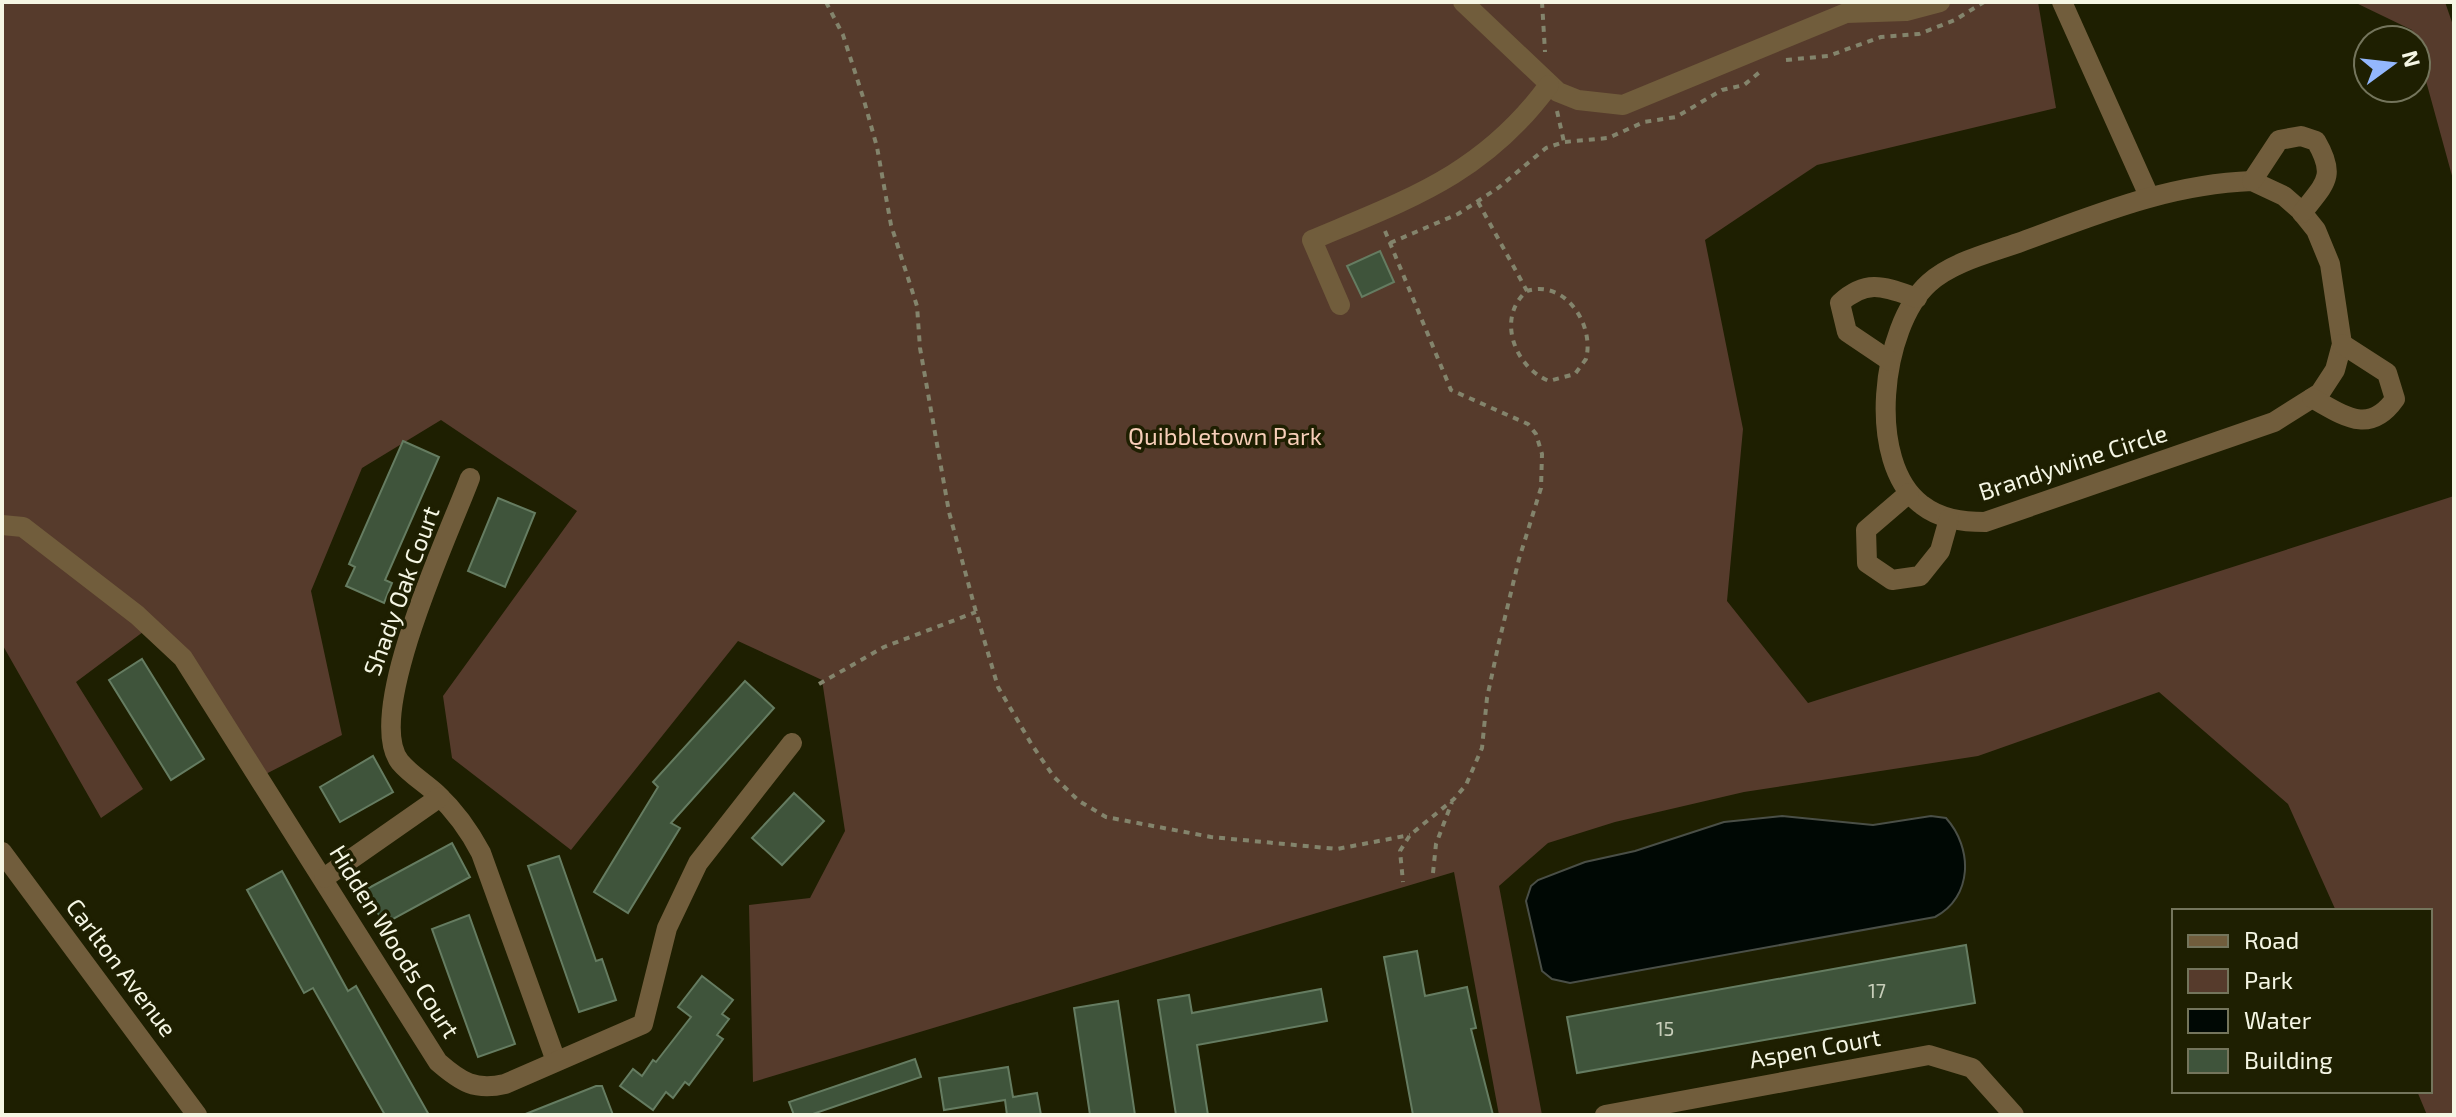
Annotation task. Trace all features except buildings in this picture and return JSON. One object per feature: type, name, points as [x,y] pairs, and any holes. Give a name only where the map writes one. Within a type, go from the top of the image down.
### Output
[{"type":"street","points":[[1463,2],[1552,95],[1623,105],[1851,8],[1906,11],[1940,2]]},
{"type":"street","points":[[2062,2],[2149,196]]},
{"type":"street","points":[[1340,305],[1312,240],[1444,182],[1479,160],[1552,95]]},
{"type":"street","points":[[2302,213],[2328,180],[2328,162],[2316,141],[2301,136],[2279,140],[2252,181],[2284,196],[2316,230],[2330,264],[2342,344],[2387,373],[2395,399],[2385,413],[2370,420],[2350,419],[2312,398]]},
{"type":"street","name":"Brandywine Circle","points":[[2252,181],[2191,186],[2149,196],[1960,265],[1930,282],[1905,317],[1890,361],[1886,424],[1889,452],[1909,493],[1920,504],[1949,519],[1985,522],[2274,422],[2312,398],[2335,370],[2342,344]]},
{"type":"street","points":[[1890,361],[1847,332],[1840,303],[1856,289],[1884,287],[1917,298]]},
{"type":"street","name":"Shady Oak Court","points":[[470,478],[395,678],[388,720],[398,760],[440,797],[473,837],[481,853],[556,1061]]},
{"type":"street","points":[[1909,493],[1866,530],[1867,563],[1892,580],[1920,576],[1940,551],[1949,519]]},
{"type":"street","name":"Hidden Woods Court","points":[[2,525],[23,527],[137,615],[183,658],[438,1062],[457,1079],[481,1089],[505,1084],[643,1024],[667,928],[698,863],[792,743]]},
{"type":"street","points":[[324,878],[440,797]]},
{"type":"street","name":"Carlton Avenue","points":[[2,852],[197,1115]]},
{"type":"street","name":"Aspen Court","points":[[1605,1115],[1929,1055],[1972,1068],[2014,1115]]},
{"type":"path","points":[[826,2],[843,35],[863,97],[877,147],[891,225],[917,306],[932,423],[949,512],[998,687],[1012,715],[1054,777],[1079,801],[1106,817],[1211,837],[1337,849],[1410,835]]},
{"type":"path","points":[[1542,2],[1545,64]]},
{"type":"path","points":[[1782,60],[1828,56],[1881,37],[1919,34],[1955,20],[1984,2]]},
{"type":"path","points":[[1390,243],[1438,224],[1478,202],[1546,148],[1564,142],[1608,138],[1644,122],[1676,117],[1722,90],[1744,85],[1762,70]]},
{"type":"path","points":[[1552,95],[1564,142]]},
{"type":"path","points":[[1478,202],[1527,291]]},
{"type":"path","points":[[1377,213],[1451,390],[1528,424],[1536,434],[1544,469],[1487,698],[1482,748],[1476,768],[1454,799],[1436,844],[1433,873]]},
{"type":"path","points":[[1546,288],[1562,293],[1587,336],[1586,359],[1569,378],[1549,381],[1526,366],[1509,325],[1515,302],[1527,291],[1546,288]]},
{"type":"path","points":[[819,684],[842,668],[884,647],[976,612]]},
{"type":"path","points":[[1403,882],[1400,851],[1410,835],[1454,799]]},
{"type":"green space","name":"Quibbletown Park","points":[[2,2],[2038,2],[2056,108],[1817,165],[1705,240],[1743,429],[1727,601],[1808,703],[2454,496],[2454,1115],[2427,1115],[2418,1093],[2432,1093],[2432,909],[2335,909],[2288,804],[2159,692],[1978,756],[1744,792],[1615,822],[1548,843],[1499,886],[1542,1115],[1499,1115],[1454,872],[753,1082],[749,905],[810,898],[845,831],[822,680],[738,641],[571,850],[452,758],[443,696],[577,511],[441,420],[362,468],[311,591],[342,735],[258,778],[151,626],[76,682],[143,789],[101,818],[2,644]]},
{"type":"green space","points":[[2354,2],[2445,2],[2454,28],[2454,183],[2432,103],[2432,24],[2400,24]]},
{"type":"water","points":[[1782,816],[1873,825],[1931,816],[1946,818],[1961,843],[1964,857],[1965,871],[1957,897],[1935,917],[1570,983],[1552,979],[1542,971],[1526,901],[1531,886],[1538,880],[1585,862],[1635,851],[1724,822]]}]
